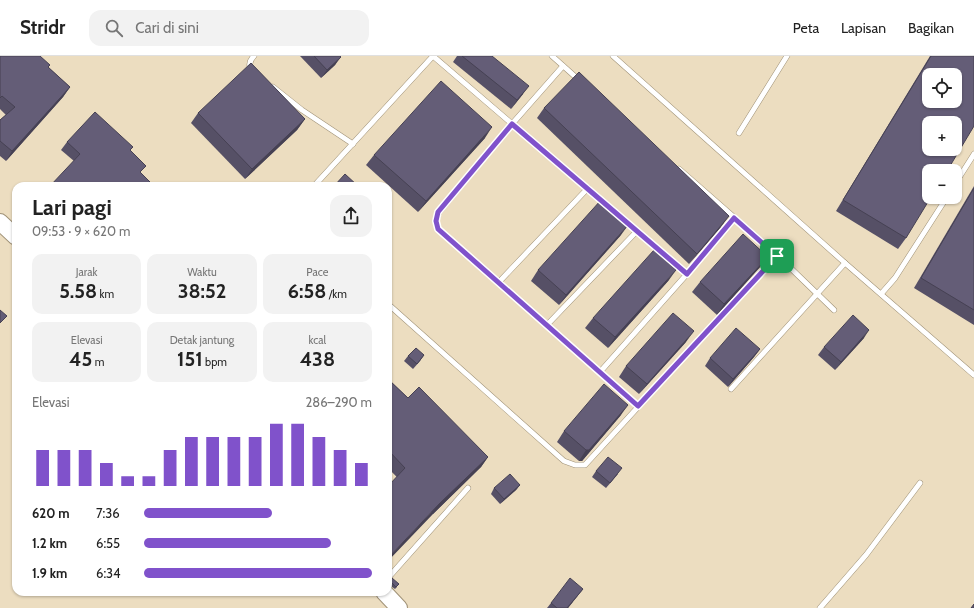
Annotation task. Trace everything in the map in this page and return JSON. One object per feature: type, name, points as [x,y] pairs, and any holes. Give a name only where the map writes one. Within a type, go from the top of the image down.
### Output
[{"type":"highway","points":[[0,222],[12,233]]},
{"type":"highway","points":[[388,596],[400,608]]},
{"type":"lane","points":[[254,56],[250,61],[250,66],[256,73]]},
{"type":"lane","points":[[318,182],[433,56],[687,274]]},
{"type":"lane","points":[[552,56],[581,82]]},
{"type":"lane","points":[[613,56],[845,263],[974,375]]},
{"type":"lane","points":[[740,133],[787,56]]},
{"type":"lane","points":[[563,66],[438,212],[436,221],[438,229],[638,406]]},
{"type":"lane","points":[[268,82],[302,110],[352,144]]},
{"type":"lane","points":[[962,173],[974,154]]},
{"type":"lane","points":[[675,165],[777,256],[834,310]]},
{"type":"lane","points":[[499,282],[588,188]]},
{"type":"lane","points":[[881,294],[895,278],[943,204]]},
{"type":"lane","points":[[600,372],[687,274],[734,218]]},
{"type":"lane","points":[[547,325],[637,231]]},
{"type":"lane","points":[[392,308],[564,461],[575,465],[585,465],[777,256]]},
{"type":"lane","points":[[731,389],[845,263]]},
{"type":"lane","points":[[820,608],[866,555],[920,483]]},
{"type":"lane","points":[[392,574],[468,488]]},
{"type":"building","points":[[0,56],[40,56],[50,65],[48,67],[70,87],[12,151],[0,141],[0,120],[15,107],[2,96],[0,98]]},
{"type":"building","points":[[314,56],[340,56],[341,57],[327,70]]},
{"type":"building","points":[[462,56],[492,56],[529,86],[517,100]]},
{"type":"building","points":[[931,56],[974,56],[974,126],[962,146],[962,116],[922,116],[922,156],[956,156],[951,164],[922,164],[922,204],[927,204],[906,238],[843,200],[922,71],[922,108],[962,108],[962,68],[924,68]]},
{"type":"building","points":[[251,63],[305,119],[252,169],[198,113]]},
{"type":"building","points":[[579,72],[729,216],[697,254],[544,108]]},
{"type":"building","points":[[441,81],[492,127],[426,201],[374,155]]},
{"type":"building","points":[[95,112],[133,147],[130,150],[146,166],[140,172],[150,182],[54,182],[80,154],[67,142]]},
{"type":"building","points":[[345,174],[354,182],[338,182]]},
{"type":"building","points":[[974,188],[974,310],[921,278]]},
{"type":"building","points":[[601,200],[629,224],[566,295],[538,270]]},
{"type":"building","points":[[743,234],[768,257],[724,304],[700,282]]},
{"type":"building","points":[[654,250],[676,270],[615,337],[593,318]]},
{"type":"building","points":[[0,310],[7,316],[0,323]]},
{"type":"building","points":[[673,313],[694,331],[647,384],[626,366]]},
{"type":"building","points":[[853,315],[869,330],[841,362],[824,347]]},
{"type":"building","points":[[736,328],[760,349],[733,379],[710,358]]},
{"type":"building","points":[[416,348],[424,355],[417,364],[408,356]]},
{"type":"building","points":[[392,383],[408,398],[419,387],[488,457],[440,503],[392,554],[392,482],[405,468],[392,454]]},
{"type":"building","points":[[604,384],[628,405],[589,450],[586,450],[564,431]]},
{"type":"building","points":[[608,457],[622,468],[610,483],[596,471]]},
{"type":"building","points":[[510,474],[520,485],[504,499],[494,488]]},
{"type":"building","points":[[392,578],[399,584],[396,587],[392,583]]},
{"type":"building","points":[[570,578],[583,589],[567,608],[557,608],[551,603]]},
{"type":"route","points":[[512,124],[687,274],[734,218],[777,256],[638,406],[438,229],[436,221],[438,212],[512,124]]}]
